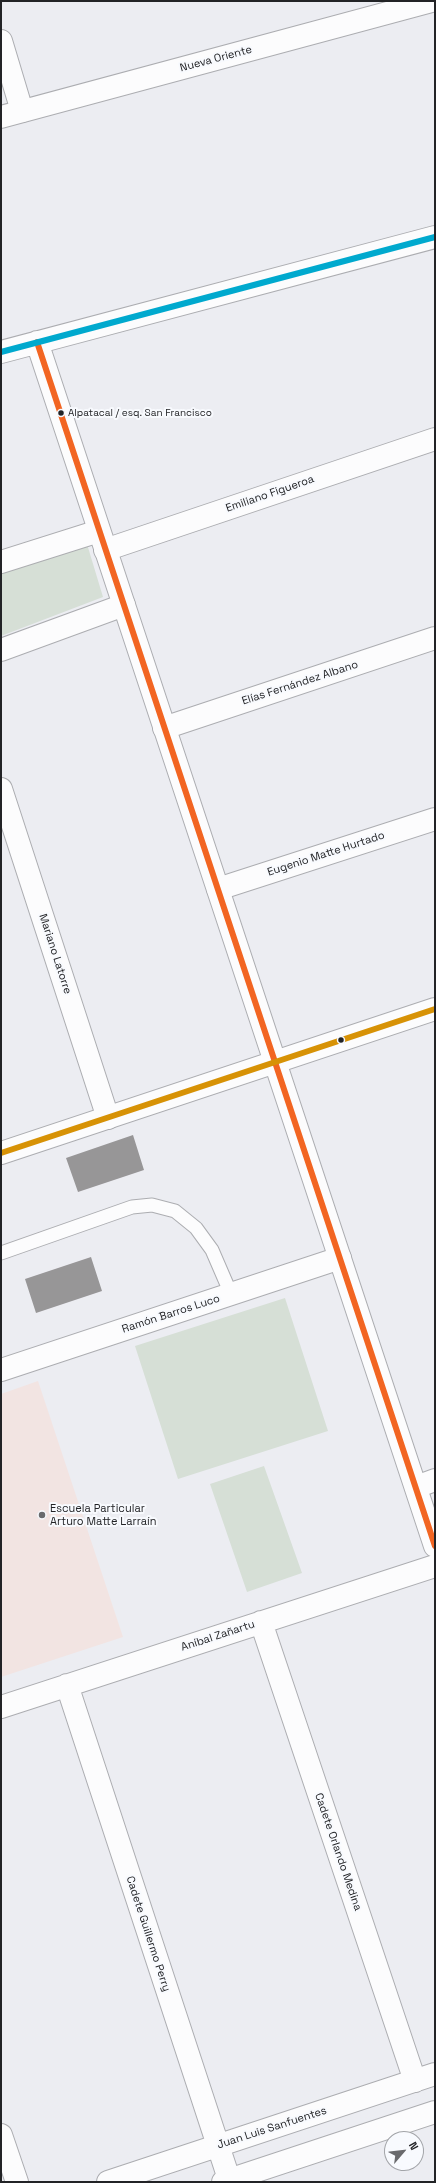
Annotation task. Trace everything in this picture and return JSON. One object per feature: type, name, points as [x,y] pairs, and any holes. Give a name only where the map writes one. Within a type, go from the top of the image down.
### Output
[{"type":"street","name":"Nueva Oriente","points":[[1,117],[432,1]]},
{"type":"street","points":[[1,41],[22,111]]},
{"type":"street","points":[[1,352],[435,237]]},
{"type":"street","points":[[37,342],[340,1258],[425,1484],[435,1546]]},
{"type":"street","name":"Emiliano Figueroa","points":[[1,562],[102,540],[435,439]]},
{"type":"street","points":[[1,650],[124,605]]},
{"type":"street","name":"Elías Fernández Albano","points":[[164,728],[435,638]]},
{"type":"street","name":"Mariano Latorre","points":[[1,789],[108,1118]]},
{"type":"street","name":"Eugenio Matte Hurtado","points":[[218,890],[435,819]]},
{"type":"street","points":[[1,1153],[435,1009]]},
{"type":"street","name":"Ramón Barros Luco","points":[[1,1370],[340,1258]]},
{"type":"street","name":"Aníbal Zañartu","points":[[1,1707],[435,1566]]},
{"type":"street","name":"Cadete Orlando Medina","points":[[261,1622],[425,2078]]},
{"type":"street","name":"Cadete Guillermo Perry","points":[[67,1685],[218,2146],[227,2181]]},
{"type":"street","name":"Juan Luis Sanfuentes","points":[[108,2182],[425,2078]]},
{"type":"street","points":[[227,2181],[435,2112]]},
{"type":"street","points":[[1,2135],[17,2182]]},
{"type":"lane","points":[[1,1253],[132,1208],[152,1205],[175,1211],[196,1228],[212,1250],[231,1294]]},
{"type":"shaded area","points":[[87,544],[103,597],[1,636],[1,572]]},
{"type":"shaded area","points":[[285,1298],[328,1431],[178,1479],[135,1346]]},
{"type":"shaded area","name":"Escuela Particular Arturo Matte Larraín","points":[[38,1381],[123,1637],[1,1677],[1,1394]]},
{"type":"shaded area","points":[[264,1466],[302,1573],[247,1592],[210,1484]]},
{"type":"building","points":[[133,1135],[144,1170],[78,1192],[66,1158]]},
{"type":"building","points":[[91,1257],[102,1291],[36,1313],[25,1279]]},
{"type":"transit line","points":[[1,352],[435,237]]},
{"type":"transit line","points":[[37,342],[435,1546]]},
{"type":"transit line","points":[[1,1153],[435,1009]]},
{"type":"place","name":"Alpatacal / esq. San Francisco","points":[[61,413]]},
{"type":"place","name":"Escuela Particular Arturo Matte Larraín","points":[[42,1515]]}]
